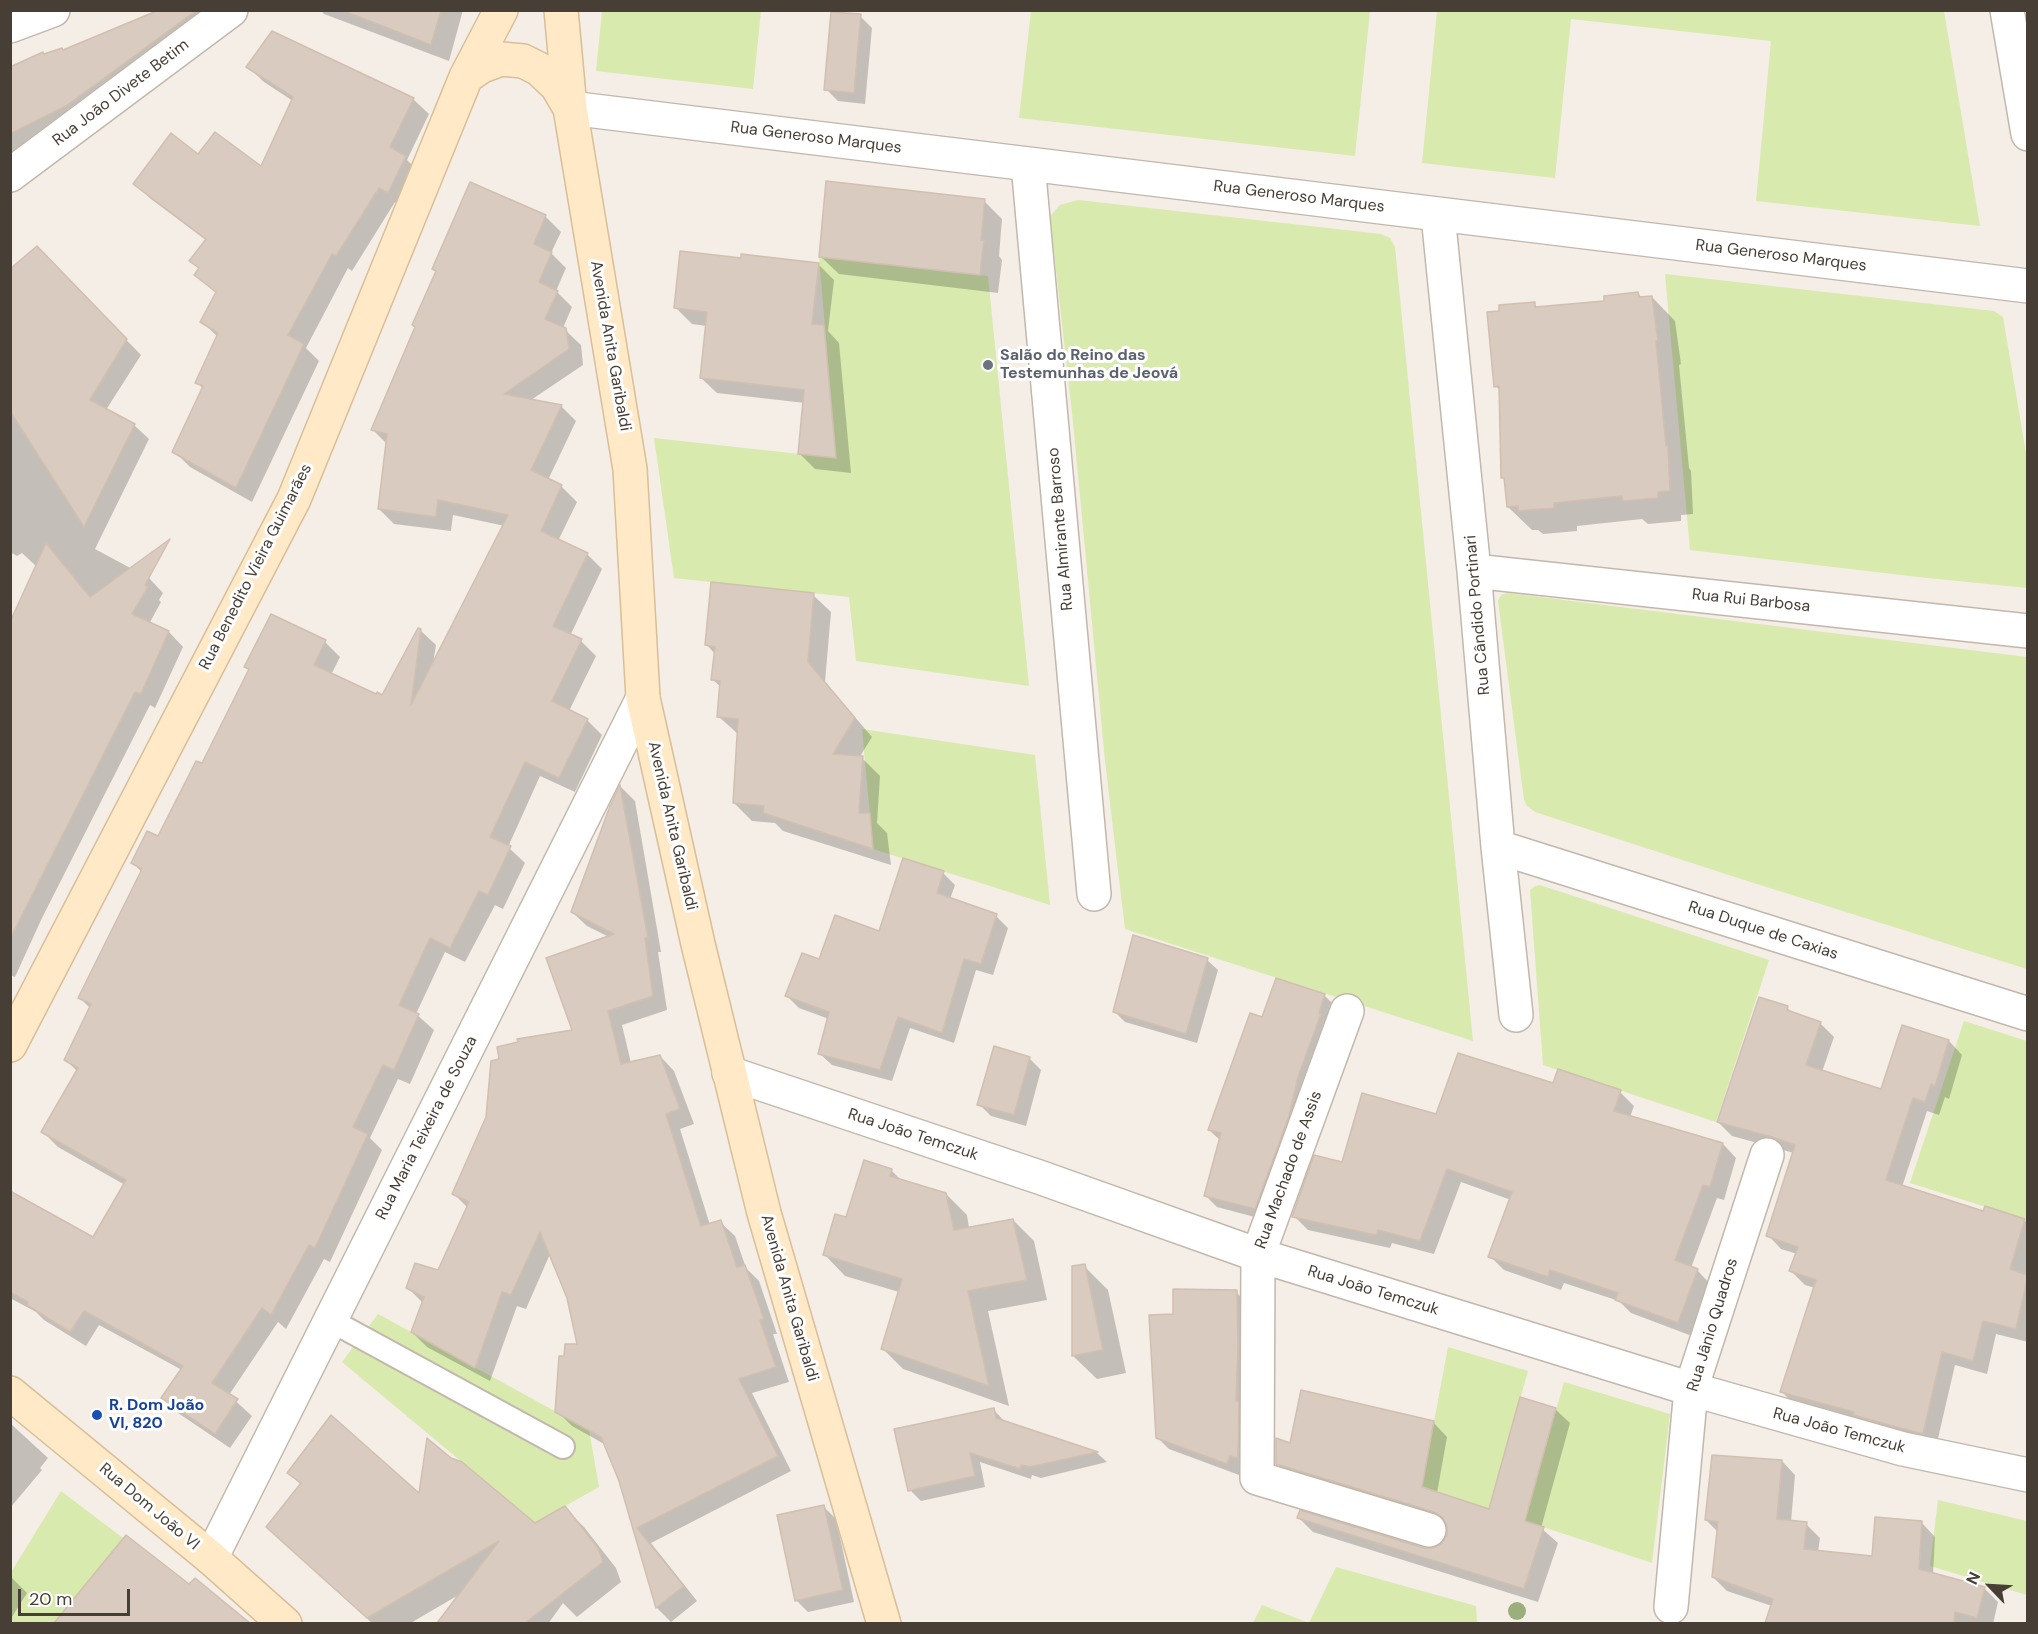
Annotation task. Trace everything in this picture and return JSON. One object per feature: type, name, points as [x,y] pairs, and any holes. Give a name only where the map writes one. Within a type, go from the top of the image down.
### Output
[{"type":"street","points":[[10,26],[52,10]]},
{"type":"street","name":"Rua João Divete Betim","points":[[10,175],[231,10]]},
{"type":"street","name":"Rua Benedito Vieira Guimarães","points":[[10,1045],[294,499],[466,77],[501,10]]},
{"type":"street","name":"Avenida Anita Garibaldi","points":[[561,10],[570,108],[630,469],[643,698],[729,1073],[764,1213],[884,1623]]},
{"type":"street","points":[[2007,10],[2028,134]]},
{"type":"street","points":[[466,77],[482,66],[501,59],[523,61],[539,69],[557,86],[570,108]]},
{"type":"street","name":"Rua Generoso Marques","points":[[570,108],[2028,286]]},
{"type":"street","name":"Rua Almirante Barroso","points":[[1028,164],[1094,894]]},
{"type":"street","name":"Rua Cândido Portinari","points":[[1438,214],[1516,1015]]},
{"type":"street","name":"Rua Rui Barbosa","points":[[1474,571],[2028,631]]},
{"type":"street","name":"Rua Maria Teixeira de Souza","points":[[211,1558],[643,698]]},
{"type":"street","name":"Rua Duque de Caxias","points":[[1498,848],[2028,1014]]},
{"type":"street","name":"Rua Machado de Assis","points":[[1347,1011],[1258,1256],[1257,1478],[1429,1530]]},
{"type":"street","name":"Rua João Temczuk","points":[[729,1073],[1039,1177],[1258,1256],[1690,1389],[1903,1449],[2028,1475]]},
{"type":"street","name":"Rua Jânio Quadros","points":[[1671,1606],[1690,1389],[1767,1155]]},
{"type":"street","name":"Rua Dom João VI","points":[[10,1393],[211,1558],[285,1623]]},
{"type":"lane","points":[[330,1320],[563,1447]]},
{"type":"green space","points":[[602,11],[761,11],[753,89],[596,71]]},
{"type":"green space","points":[[1031,11],[1370,11],[1355,156],[1019,118]]},
{"type":"green space","points":[[1437,11],[1944,11],[1980,226],[1756,201],[1771,41],[1571,19],[1555,178],[1422,163]]},
{"type":"green space","points":[[1078,200],[1381,234],[1390,238],[1395,247],[1473,1041],[1125,929],[1105,761],[1073,422],[1050,216],[1060,205]]},
{"type":"green space","points":[[819,257],[988,276],[1029,686],[856,661],[849,597],[674,578],[654,438],[836,458]]},
{"type":"green space","points":[[1665,274],[1994,311],[2003,317],[2027,459],[2027,588],[1690,550]]},
{"type":"green space","points":[[1507,593],[2027,657],[2027,969],[1535,812],[1527,806],[1524,800],[1498,601],[1501,595]]},
{"type":"green space","points":[[862,729],[1035,755],[1050,905],[873,849]]},
{"type":"green space","points":[[1540,885],[1769,960],[1716,1122],[1543,1065],[1530,890]]},
{"type":"green space","points":[[1964,1021],[2027,1041],[2027,1220],[1910,1183]]},
{"type":"green space","points":[[378,1314],[589,1430],[599,1487],[535,1523],[342,1362]]},
{"type":"green space","points":[[1448,1347],[1528,1371],[1489,1509],[1422,1486]]},
{"type":"green space","points":[[1564,1382],[1670,1414],[1652,1563],[1525,1521]]},
{"type":"green space","points":[[61,1491],[123,1538],[54,1623],[11,1623],[10,1574]]},
{"type":"green space","points":[[1938,1500],[2027,1521],[2027,1595],[1930,1566]]},
{"type":"green space","points":[[1336,1567],[1476,1606],[1477,1623],[1309,1623]]},
{"type":"green space","points":[[1262,1605],[1309,1623],[1253,1623]]},
{"type":"building","points":[[159,10],[197,10],[66,106],[10,134],[10,67],[43,52],[44,54],[62,48],[63,50]]},
{"type":"building","points":[[350,10],[441,10],[431,45],[349,13]]},
{"type":"building","points":[[831,12],[861,14],[854,93],[824,90]]},
{"type":"building","points":[[272,31],[414,98],[390,147],[406,156],[388,193],[379,188],[336,256],[332,254],[288,335],[304,344],[236,488],[172,452],[203,386],[195,383],[218,333],[200,322],[216,292],[194,275],[199,268],[189,261],[206,239],[133,184],[171,133],[198,154],[215,132],[261,166],[293,97],[246,67]]},
{"type":"building","points":[[826,181],[985,199],[980,275],[819,257]]},
{"type":"building","points":[[470,182],[546,215],[534,244],[552,252],[539,282],[558,291],[545,319],[566,328],[569,349],[504,394],[562,405],[531,470],[562,485],[541,531],[588,553],[553,626],[582,639],[552,701],[588,719],[559,778],[525,762],[490,837],[511,846],[488,895],[479,891],[450,948],[430,938],[399,1005],[419,1014],[394,1070],[383,1065],[353,1127],[368,1134],[315,1248],[309,1245],[271,1315],[262,1308],[212,1383],[238,1399],[215,1434],[161,1398],[183,1366],[84,1311],[70,1332],[10,1292],[10,1191],[93,1237],[126,1180],[41,1132],[78,1068],[64,1060],[91,1004],[78,998],[142,869],[131,863],[147,831],[158,836],[196,761],[202,763],[249,669],[244,667],[271,614],[326,640],[314,665],[382,695],[418,628],[421,629],[411,705],[508,515],[438,500],[436,517],[378,509],[387,434],[371,430],[415,327],[412,325],[436,271],[432,269]]},
{"type":"building","points":[[37,246],[127,339],[90,400],[135,424],[84,527],[10,411],[10,269]]},
{"type":"building","points":[[680,251],[741,258],[741,254],[819,263],[812,324],[824,325],[836,458],[798,454],[804,390],[700,378],[707,312],[674,308]]},
{"type":"building","points":[[1638,292],[1639,297],[1652,296],[1666,446],[1668,445],[1670,491],[1658,492],[1658,498],[1623,501],[1622,496],[1554,503],[1554,508],[1518,511],[1518,506],[1507,507],[1504,478],[1501,478],[1499,386],[1494,387],[1487,312],[1499,311],[1499,305],[1535,302],[1535,307],[1604,301],[1604,296]]},
{"type":"building","points":[[170,539],[145,585],[148,587],[132,614],[169,631],[141,694],[135,692],[10,939],[10,622],[46,543],[90,597]]},
{"type":"building","points":[[711,582],[814,593],[808,662],[855,718],[833,754],[863,756],[859,813],[870,813],[873,849],[763,813],[764,806],[733,803],[738,719],[717,717],[720,681],[711,680],[715,647],[705,645]]},
{"type":"building","points":[[620,785],[648,938],[645,938],[653,996],[608,1011],[621,1064],[660,1055],[680,1109],[666,1114],[701,1226],[721,1220],[737,1267],[745,1265],[764,1319],[760,1320],[776,1367],[739,1379],[778,1456],[637,1528],[684,1586],[656,1608],[619,1481],[601,1437],[555,1412],[559,1356],[564,1356],[565,1344],[577,1344],[567,1298],[540,1232],[511,1295],[502,1292],[475,1368],[411,1332],[424,1297],[406,1288],[415,1263],[438,1270],[469,1202],[452,1194],[486,1117],[491,1061],[499,1059],[497,1047],[518,1042],[517,1039],[572,1030],[546,958],[614,934],[571,912]]},
{"type":"building","points":[[903,858],[944,871],[937,893],[997,914],[981,964],[964,959],[942,1033],[898,1017],[880,1070],[818,1054],[829,1012],[785,996],[802,953],[819,959],[835,915],[879,931]]},
{"type":"building","points":[[1133,935],[1208,958],[1186,1034],[1113,1012]]},
{"type":"building","points":[[1276,978],[1325,994],[1319,1013],[1321,1014],[1298,1077],[1289,1116],[1255,1209],[1204,1196],[1221,1133],[1208,1130],[1250,1013],[1262,1017]]},
{"type":"building","points":[[1759,997],[1788,1006],[1787,1010],[1821,1022],[1806,1065],[1881,1089],[1902,1025],[1949,1040],[1935,1086],[1931,1084],[1925,1102],[1913,1098],[1886,1180],[1983,1211],[1985,1206],[2025,1219],[2010,1269],[2028,1275],[2016,1329],[1983,1321],[1973,1361],[1942,1352],[1923,1434],[1780,1392],[1816,1280],[1789,1271],[1798,1247],[1766,1236],[1795,1145],[1717,1122]]},
{"type":"building","points":[[994,1046],[1030,1057],[1014,1115],[977,1105]]},
{"type":"building","points":[[1458,1053],[1553,1083],[1558,1069],[1621,1090],[1614,1111],[1723,1143],[1710,1187],[1703,1185],[1675,1260],[1698,1269],[1678,1323],[1615,1300],[1618,1293],[1550,1270],[1548,1277],[1488,1257],[1512,1192],[1447,1169],[1420,1241],[1378,1230],[1376,1235],[1292,1217],[1314,1155],[1342,1162],[1362,1093],[1436,1114]]},
{"type":"building","points":[[864,1160],[892,1169],[890,1176],[946,1193],[954,1230],[1013,1219],[1027,1280],[968,1291],[989,1386],[881,1349],[902,1279],[823,1255],[835,1214],[846,1217]]},
{"type":"building","points":[[1085,1264],[1103,1350],[1072,1356],[1072,1266]]},
{"type":"building","points":[[1173,1289],[1237,1290],[1238,1458],[1230,1456],[1227,1464],[1156,1438],[1149,1315],[1173,1314]]},
{"type":"building","points":[[1301,1390],[1434,1421],[1422,1487],[1489,1509],[1520,1397],[1556,1408],[1525,1521],[1544,1527],[1524,1589],[1297,1518],[1300,1510],[1424,1548],[1433,1548],[1441,1544],[1447,1535],[1447,1526],[1443,1518],[1434,1512],[1276,1464],[1276,1438],[1290,1443]]},
{"type":"building","points":[[994,1408],[996,1418],[1098,1452],[1030,1467],[1021,1465],[1020,1469],[970,1453],[975,1476],[908,1491],[894,1429]]},
{"type":"building","points":[[331,1415],[419,1493],[427,1438],[451,1458],[462,1462],[535,1523],[565,1506],[598,1548],[603,1562],[525,1623],[437,1623],[499,1541],[367,1618],[266,1527],[301,1483],[287,1473]]},
{"type":"building","points":[[1712,1455],[1782,1460],[1777,1519],[1807,1522],[1804,1549],[1872,1556],[1875,1517],[1922,1521],[1919,1569],[1985,1587],[1977,1618],[1955,1612],[1954,1623],[1765,1623],[1773,1599],[1712,1577],[1718,1522],[1705,1520]]},
{"type":"building","points":[[824,1505],[843,1590],[795,1601],[777,1515]]},
{"type":"building","points":[[126,1535],[189,1584],[195,1578],[250,1623],[54,1623]]},
{"type":"place","name":"Salão do Reino das Testemunhas de Jeová","points":[[988,365]]},
{"type":"place","name":"R. Dom João VI, 820","points":[[97,1415]]}]
